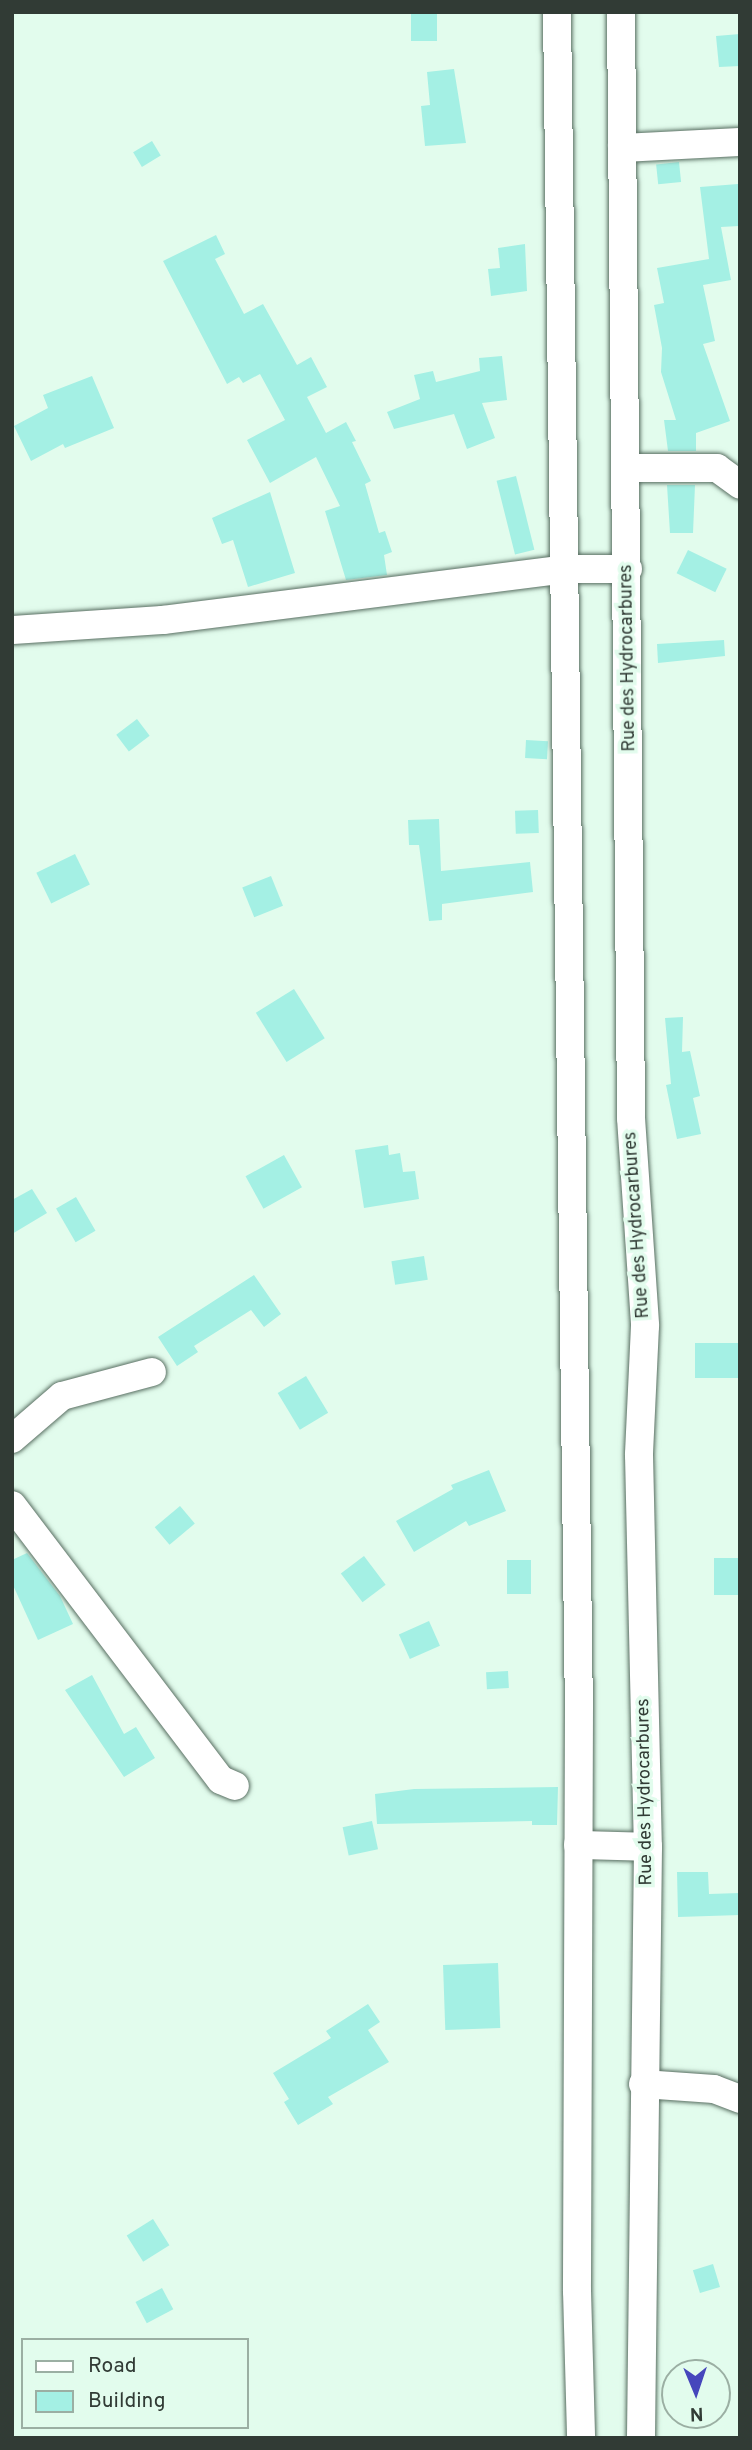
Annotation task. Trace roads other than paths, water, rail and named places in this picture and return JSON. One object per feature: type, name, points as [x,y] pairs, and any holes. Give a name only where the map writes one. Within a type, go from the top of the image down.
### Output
[{"type":"street","points":[[557,12],[578,1845],[581,2438]]},
{"type":"street","name":"Rue des Hydrocarbures","points":[[621,12],[631,1118],[645,1326],[639,1455],[648,1847],[640,2438]]},
{"type":"street","points":[[622,148],[740,142]]},
{"type":"street","points":[[626,468],[717,468],[740,485]]},
{"type":"street","points":[[12,630],[163,620],[564,569],[628,569]]},
{"type":"street","points":[[12,1439],[62,1396],[152,1372]]},
{"type":"street","points":[[12,1505],[222,1780],[235,1786]]},
{"type":"street","points":[[578,1845],[648,1847]]},
{"type":"street","points":[[643,2084],[714,2089],[740,2099]]}]
